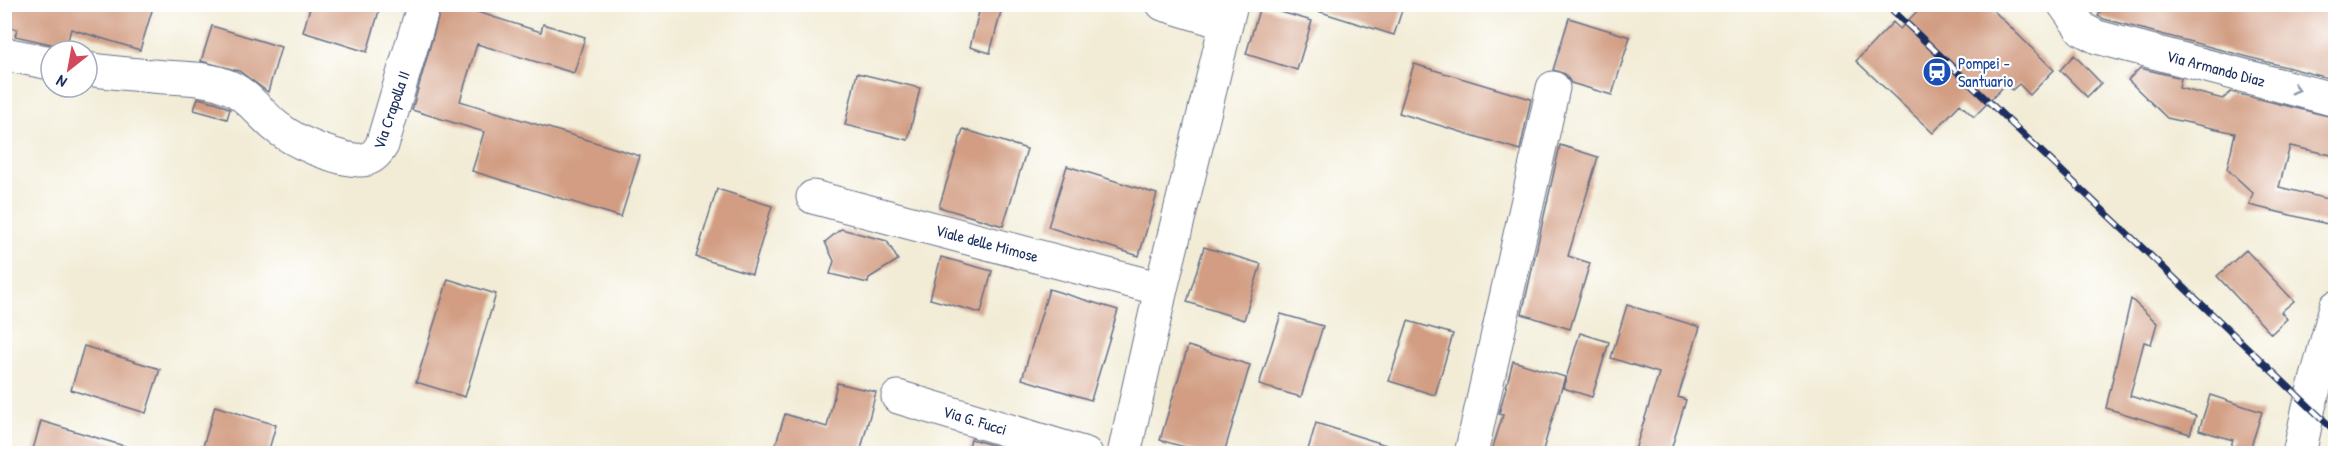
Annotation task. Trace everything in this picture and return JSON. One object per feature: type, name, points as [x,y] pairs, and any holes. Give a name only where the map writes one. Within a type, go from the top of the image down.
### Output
[{"type":"street","name":"Via Crapolla II","points":[[99,71],[190,79],[224,85],[248,99],[274,125],[300,142],[335,156],[369,160],[376,155],[382,145],[424,4]]},
{"type":"street","points":[[1124,453],[1161,289],[1228,14],[1163,4]]},
{"type":"street","name":"Via Armando Diaz","points":[[2064,4],[2082,29],[2097,37],[2336,100]]},
{"type":"street","points":[[4,54],[39,61]]},
{"type":"street","points":[[1471,453],[1553,88]]},
{"type":"street","name":"Viale delle Mimose","points":[[813,197],[1161,289]]},
{"type":"street","points":[[2299,453],[2336,307]]},
{"type":"street","name":"Via G. Fucci","points":[[898,398],[1086,453]]},
{"type":"building","points":[[4,4],[154,4],[140,50],[71,29],[68,39],[39,39],[39,41],[15,36],[17,29],[4,26]]},
{"type":"building","points":[[311,4],[381,4],[367,52],[303,32]]},
{"type":"building","points":[[442,4],[452,4],[541,32],[543,24],[585,37],[574,73],[477,44],[460,101],[640,156],[621,217],[472,171],[484,132],[412,110]]},
{"type":"building","points":[[981,4],[1003,4],[990,53],[970,47]]},
{"type":"building","points":[[1311,4],[1404,4],[1394,35],[1311,9]]},
{"type":"building","points":[[1924,4],[1987,4],[2054,70],[2030,95],[2019,84],[2012,90],[2006,84],[1974,117],[1960,104],[1933,133],[1856,61],[1893,22],[1900,29]]},
{"type":"building","points":[[2105,4],[2336,4],[2336,80],[2104,19],[2098,16]]},
{"type":"building","points":[[1260,6],[1312,21],[1297,70],[1246,54]]},
{"type":"building","points":[[1569,18],[1630,37],[1612,95],[1571,83],[1565,74],[1553,70]]},
{"type":"building","points":[[212,26],[281,47],[268,92],[239,71],[201,61]]},
{"type":"building","points":[[2074,55],[2101,83],[2087,97],[2060,70]]},
{"type":"building","points":[[1414,64],[1531,99],[1520,150],[1399,113]]},
{"type":"building","points":[[2140,68],[2181,78],[2179,88],[2223,99],[2231,92],[2336,118],[2336,156],[2290,146],[2279,187],[2336,201],[2336,226],[2249,205],[2253,193],[2227,169],[2235,133],[2167,118],[2128,80]]},
{"type":"building","points":[[857,73],[920,88],[908,140],[845,125]]},
{"type":"building","points":[[198,98],[230,109],[227,119],[194,110]]},
{"type":"building","points":[[963,129],[1027,149],[1003,226],[939,207]]},
{"type":"building","points":[[1560,145],[1598,157],[1568,256],[1590,263],[1570,329],[1522,314]]},
{"type":"building","points":[[1067,166],[1157,194],[1139,256],[1048,227]]},
{"type":"building","points":[[717,189],[772,206],[752,274],[696,257]]},
{"type":"building","points":[[841,229],[887,241],[898,260],[869,278],[868,283],[830,274],[834,261],[825,242]]},
{"type":"building","points":[[1204,247],[1261,264],[1244,320],[1187,302]]},
{"type":"building","points":[[2246,250],[2294,301],[2281,312],[2287,319],[2271,334],[2217,276]]},
{"type":"building","points":[[941,257],[992,271],[981,313],[930,299]]},
{"type":"building","points":[[448,279],[496,294],[465,397],[416,382]]},
{"type":"building","points":[[1049,289],[1118,310],[1091,400],[1022,379]]},
{"type":"building","points":[[2131,299],[2157,323],[2151,344],[2144,342],[2130,396],[2196,416],[2190,434],[2106,408]]},
{"type":"building","points":[[1627,305],[1700,327],[1678,397],[1686,400],[1670,453],[1634,453],[1659,373],[1611,358]]},
{"type":"building","points":[[1281,314],[1323,326],[1301,397],[1259,385]]},
{"type":"building","points":[[1408,321],[1453,334],[1435,395],[1389,381]]},
{"type":"building","points":[[1580,333],[1609,342],[1592,397],[1563,388]]},
{"type":"building","points":[[84,346],[160,369],[146,413],[71,390]]},
{"type":"building","points":[[1188,346],[1250,365],[1224,453],[1205,453],[1160,440]]},
{"type":"building","points":[[1513,361],[1565,377],[1542,453],[1491,453],[1503,415],[1499,414]]},
{"type":"building","points":[[837,383],[876,392],[860,453],[773,453],[785,414],[827,427]]},
{"type":"building","points":[[2210,395],[2262,412],[2249,453],[2228,453],[2233,440],[2199,430]]},
{"type":"building","points":[[215,406],[276,425],[268,453],[201,453]]},
{"type":"building","points":[[41,421],[131,448],[130,453],[32,453]]},
{"type":"building","points":[[1316,423],[1399,449],[1398,453],[1307,453]]},
{"type":"building","points":[[971,439],[1020,453],[967,453]]},
{"type":"railway","points":[[1886,4],[2336,432]]},
{"type":"place","name":"Pompei - Santuario","points":[[1937,72]]}]
